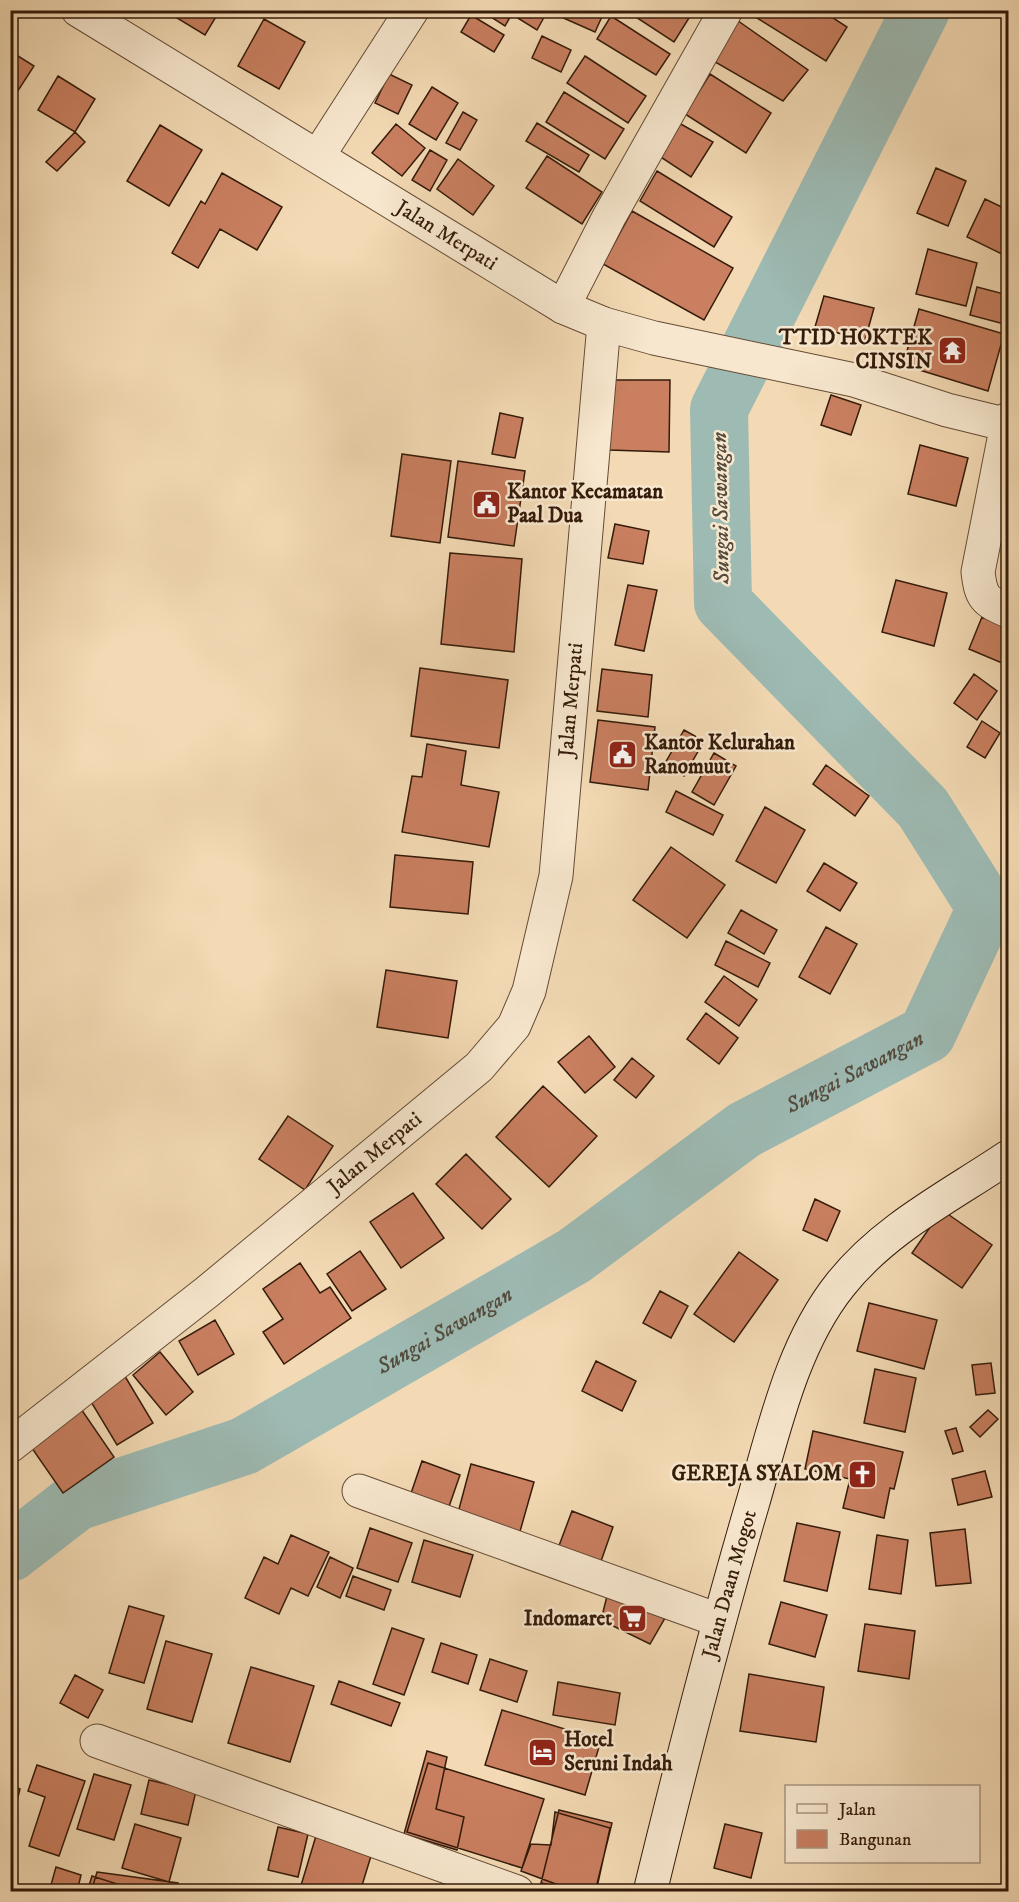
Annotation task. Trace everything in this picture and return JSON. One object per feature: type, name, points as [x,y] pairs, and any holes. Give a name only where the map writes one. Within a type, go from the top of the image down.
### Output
[{"type":"street","name":"Jalan Merpati","points":[[10,1446],[207,1292],[479,1068],[514,1026],[529,991],[556,876],[604,324],[563,307],[78,10]]},
{"type":"street","points":[[318,156],[412,10]]},
{"type":"street","points":[[563,307],[609,217],[726,10]]},
{"type":"street","points":[[604,324],[654,338],[854,380],[947,410],[1008,423],[978,572],[981,592],[985,598],[1008,611]]},
{"type":"street","name":"Jalan Daan Mogot","points":[[650,1892],[718,1620],[770,1442],[798,1361],[817,1320],[853,1270],[892,1233],[1008,1158]]},
{"type":"street","points":[[359,1491],[718,1620]]},
{"type":"street","points":[[97,1741],[518,1892]]},
{"type":"building","points":[[181,10],[220,10],[205,35],[177,18]]},
{"type":"building","points":[[480,10],[514,10],[505,26]]},
{"type":"building","points":[[520,10],[548,10],[537,30],[516,17]]},
{"type":"building","points":[[561,10],[605,10],[595,32],[559,16]]},
{"type":"building","points":[[625,10],[694,10],[674,42]]},
{"type":"building","points":[[744,10],[821,10],[847,27],[826,61]]},
{"type":"building","points":[[471,15],[504,35],[494,52],[461,32]]},
{"type":"building","points":[[611,16],[670,54],[656,75],[597,39]]},
{"type":"building","points":[[734,18],[808,70],[783,101],[710,59]]},
{"type":"building","points":[[264,19],[305,42],[279,89],[238,66]]},
{"type":"building","points":[[542,36],[571,50],[561,72],[532,58]]},
{"type":"building","points":[[10,51],[34,66],[10,103]]},
{"type":"building","points":[[585,56],[646,96],[628,123],[567,83]]},
{"type":"building","points":[[389,74],[412,85],[398,114],[375,103]]},
{"type":"building","points":[[710,74],[771,113],[746,153],[685,114]]},
{"type":"building","points":[[58,76],[95,99],[75,132],[38,110]]},
{"type":"building","points":[[432,87],[458,103],[436,140],[409,124]]},
{"type":"building","points":[[564,92],[624,129],[605,159],[546,122]]},
{"type":"building","points":[[463,112],[477,120],[460,150],[446,143]]},
{"type":"building","points":[[670,118],[713,142],[691,177],[653,152]]},
{"type":"building","points":[[537,123],[589,155],[579,172],[526,141]]},
{"type":"building","points":[[396,124],[425,148],[402,176],[372,153]]},
{"type":"building","points":[[160,125],[202,150],[169,206],[127,181]]},
{"type":"building","points":[[75,132],[85,142],[57,171],[46,162]]},
{"type":"building","points":[[430,150],[447,160],[430,191],[412,180]]},
{"type":"building","points":[[547,156],[602,192],[582,224],[526,188]]},
{"type":"building","points":[[458,159],[494,186],[473,215],[437,189]]},
{"type":"building","points":[[936,168],[966,181],[948,226],[917,213]]},
{"type":"building","points":[[657,171],[732,217],[714,247],[640,201]]},
{"type":"building","points":[[222,173],[282,207],[257,250],[220,229],[198,268],[172,253],[201,201],[205,204]]},
{"type":"building","points":[[985,199],[1008,210],[1008,257],[967,237]]},
{"type":"building","points":[[632,211],[733,268],[704,320],[603,264]]},
{"type":"building","points":[[928,249],[977,263],[966,306],[916,294]]},
{"type":"building","points":[[977,287],[1008,295],[1008,325],[970,315]]},
{"type":"building","points":[[824,296],[874,308],[865,340],[815,327]]},
{"type":"building","name":"TTID HOKTEK CINSIN","points":[[919,309],[1004,334],[988,391],[903,365]]},
{"type":"building","points":[[610,380],[670,380],[669,452],[609,450]]},
{"type":"building","points":[[831,395],[861,405],[851,435],[821,425]]},
{"type":"building","points":[[500,413],[523,418],[515,458],[492,454]]},
{"type":"building","points":[[920,445],[968,458],[956,506],[908,494]]},
{"type":"building","points":[[402,454],[451,461],[440,543],[391,536]]},
{"type":"building","name":"Kantor Kecamatan Paal Dua","points":[[458,461],[525,471],[514,546],[448,537]]},
{"type":"building","points":[[615,524],[649,531],[643,564],[608,558]]},
{"type":"building","points":[[450,553],[522,559],[514,652],[441,644]]},
{"type":"building","points":[[896,580],[947,593],[934,646],[882,632]]},
{"type":"building","points":[[628,585],[657,590],[644,651],[615,645]]},
{"type":"building","points":[[982,617],[1008,628],[1008,648],[1002,663],[969,649]]},
{"type":"building","points":[[420,668],[508,680],[499,748],[411,736]]},
{"type":"building","points":[[602,669],[652,675],[648,717],[597,711]]},
{"type":"building","points":[[974,674],[997,691],[977,720],[954,703]]},
{"type":"building","name":"Kantor Kelurahan Ranomuut","points":[[598,720],[655,727],[648,790],[590,782]]},
{"type":"building","points":[[982,721],[1000,733],[985,758],[967,747]]},
{"type":"building","points":[[684,730],[704,741],[684,776],[664,765]]},
{"type":"building","points":[[427,744],[466,751],[461,785],[499,792],[489,847],[402,832],[412,776],[422,777]]},
{"type":"building","points":[[714,753],[736,766],[714,805],[692,792]]},
{"type":"building","points":[[826,765],[869,796],[855,816],[813,784]]},
{"type":"building","points":[[676,791],[723,815],[713,835],[666,812]]},
{"type":"building","points":[[765,807],[805,830],[776,883],[736,861]]},
{"type":"building","points":[[671,847],[725,885],[687,938],[633,900]]},
{"type":"building","points":[[395,855],[473,862],[468,914],[390,907]]},
{"type":"building","points":[[824,863],[857,883],[840,911],[807,891]]},
{"type":"building","points":[[741,910],[777,930],[764,954],[728,933]]},
{"type":"building","points":[[826,927],[857,944],[830,994],[799,977]]},
{"type":"building","points":[[726,941],[770,963],[758,987],[715,965]]},
{"type":"building","points":[[386,970],[457,981],[448,1038],[377,1027]]},
{"type":"building","points":[[724,976],[757,1000],[739,1026],[705,1002]]},
{"type":"building","points":[[706,1013],[738,1038],[719,1064],[687,1039]]},
{"type":"building","points":[[589,1036],[615,1067],[585,1093],[558,1062]]},
{"type":"building","points":[[632,1058],[654,1076],[636,1098],[614,1080]]},
{"type":"building","points":[[543,1086],[597,1136],[549,1187],[496,1137]]},
{"type":"building","points":[[288,1116],[333,1146],[305,1190],[259,1159]]},
{"type":"building","points":[[466,1154],[511,1199],[482,1229],[436,1184]]},
{"type":"building","points":[[413,1193],[444,1238],[401,1268],[370,1222]]},
{"type":"building","points":[[815,1199],[840,1211],[827,1241],[803,1230]]},
{"type":"building","points":[[942,1210],[992,1245],[962,1288],[912,1253]]},
{"type":"building","points":[[360,1251],[386,1289],[352,1311],[327,1274]]},
{"type":"building","points":[[739,1252],[778,1280],[734,1342],[694,1314]]},
{"type":"building","points":[[300,1263],[320,1293],[330,1287],[351,1318],[284,1364],[263,1332],[283,1319],[263,1289]]},
{"type":"building","points":[[660,1291],[688,1306],[671,1338],[643,1323]]},
{"type":"building","points":[[869,1303],[937,1320],[924,1369],[857,1351]]},
{"type":"building","points":[[215,1320],[234,1354],[198,1375],[179,1341]]},
{"type":"building","points":[[160,1352],[193,1392],[166,1415],[133,1375]]},
{"type":"building","points":[[596,1361],[636,1381],[622,1411],[582,1391]]},
{"type":"building","points":[[991,1363],[995,1393],[976,1395],[972,1365]]},
{"type":"building","points":[[875,1369],[916,1378],[905,1432],[864,1423]]},
{"type":"building","points":[[123,1373],[153,1423],[117,1445],[87,1395]]},
{"type":"building","points":[[79,1406],[114,1457],[63,1493],[27,1441]]},
{"type":"building","points":[[988,1410],[998,1419],[980,1437],[970,1427]]},
{"type":"building","points":[[956,1428],[963,1451],[953,1454],[945,1431]]},
{"type":"building","name":"GEREJA SYALOM","points":[[813,1431],[903,1452],[894,1489],[890,1488],[884,1518],[843,1508],[850,1479],[805,1469]]},
{"type":"building","points":[[422,1461],[460,1475],[445,1518],[407,1505]]},
{"type":"building","points":[[471,1464],[534,1482],[517,1542],[455,1524]]},
{"type":"building","points":[[985,1471],[992,1497],[958,1505],[952,1479]]},
{"type":"building","points":[[572,1511],[613,1527],[599,1567],[557,1551]]},
{"type":"building","points":[[797,1523],[840,1532],[827,1591],[784,1581]]},
{"type":"building","points":[[370,1528],[412,1543],[398,1582],[357,1568]]},
{"type":"building","points":[[965,1529],[971,1583],[936,1586],[930,1533]]},
{"type":"building","points":[[291,1535],[329,1552],[308,1596],[291,1588],[279,1614],[245,1598],[264,1557],[278,1564]]},
{"type":"building","points":[[877,1535],[908,1540],[901,1594],[869,1589]]},
{"type":"building","points":[[424,1540],[473,1555],[460,1597],[412,1582]]},
{"type":"building","points":[[330,1557],[353,1568],[340,1598],[317,1587]]},
{"type":"building","points":[[353,1576],[391,1590],[384,1610],[346,1596]]},
{"type":"building","name":"Indomaret","points":[[608,1592],[665,1618],[650,1644],[601,1620]]},
{"type":"building","points":[[781,1602],[827,1615],[815,1657],[769,1644]]},
{"type":"building","points":[[129,1606],[164,1616],[144,1683],[109,1673]]},
{"type":"building","points":[[865,1624],[915,1631],[909,1679],[858,1671]]},
{"type":"building","points":[[392,1628],[424,1639],[404,1695],[373,1684]]},
{"type":"building","points":[[166,1641],[212,1654],[192,1722],[147,1709]]},
{"type":"building","points":[[441,1643],[477,1655],[468,1684],[432,1672]]},
{"type":"building","points":[[490,1659],[527,1671],[517,1702],[480,1690]]},
{"type":"building","points":[[251,1667],[314,1686],[290,1762],[228,1743]]},
{"type":"building","points":[[749,1674],[824,1687],[816,1742],[740,1731]]},
{"type":"building","points":[[75,1675],[103,1690],[88,1718],[60,1703]]},
{"type":"building","points":[[339,1681],[400,1703],[391,1726],[331,1704]]},
{"type":"building","points":[[558,1682],[620,1693],[615,1725],[553,1715]]},
{"type":"building","name":"Hotel Seruni Indah","points":[[502,1710],[601,1740],[585,1795],[485,1765]]},
{"type":"building","points":[[427,1751],[447,1757],[436,1809],[464,1817],[457,1850],[404,1834]]},
{"type":"building","points":[[428,1763],[544,1799],[522,1868],[407,1832]]},
{"type":"building","points":[[37,1765],[85,1781],[59,1856],[29,1846],[45,1797],[28,1791]]},
{"type":"building","points":[[94,1774],[131,1785],[114,1840],[77,1829]]},
{"type":"building","points":[[149,1780],[196,1791],[188,1825],[141,1814]]},
{"type":"building","points":[[10,1786],[20,1789],[10,1829]]},
{"type":"building","points":[[559,1810],[612,1823],[595,1892],[577,1892],[541,1883]]},
{"type":"building","points":[[555,1812],[610,1828],[596,1892],[577,1892],[521,1871],[531,1844],[551,1845]]},
{"type":"building","points":[[135,1824],[181,1838],[169,1882],[122,1868]]},
{"type":"building","points":[[725,1824],[762,1833],[751,1878],[714,1868]]},
{"type":"building","points":[[319,1826],[375,1843],[360,1892],[299,1892]]},
{"type":"building","points":[[278,1827],[308,1834],[298,1877],[268,1870]]},
{"type":"building","points":[[56,1867],[81,1875],[77,1892],[49,1892]]},
{"type":"building","points":[[97,1872],[178,1883],[179,1892],[91,1892]]},
{"type":"building","points":[[92,1876],[139,1891],[139,1892],[87,1892]]},
{"type":"waterway","name":"Sungai Sawangan","points":[[10,1553],[76,1502],[244,1446],[574,1256],[744,1130],[927,1034],[986,908],[923,808],[723,603],[719,409],[921,10]]},
{"type":"place","name":"TTID HOKTEK CINSIN","points":[[953,350]]},
{"type":"place","name":"Kantor Kecamatan Paal Dua","points":[[486,504]]},
{"type":"place","name":"Kantor Kelurahan Ranomuut","points":[[623,755]]},
{"type":"place","name":"GEREJA SYALOM","points":[[863,1474]]},
{"type":"place","name":"Indomaret","points":[[633,1619]]},
{"type":"place","name":"Hotel Seruni Indah","points":[[543,1752]]}]
